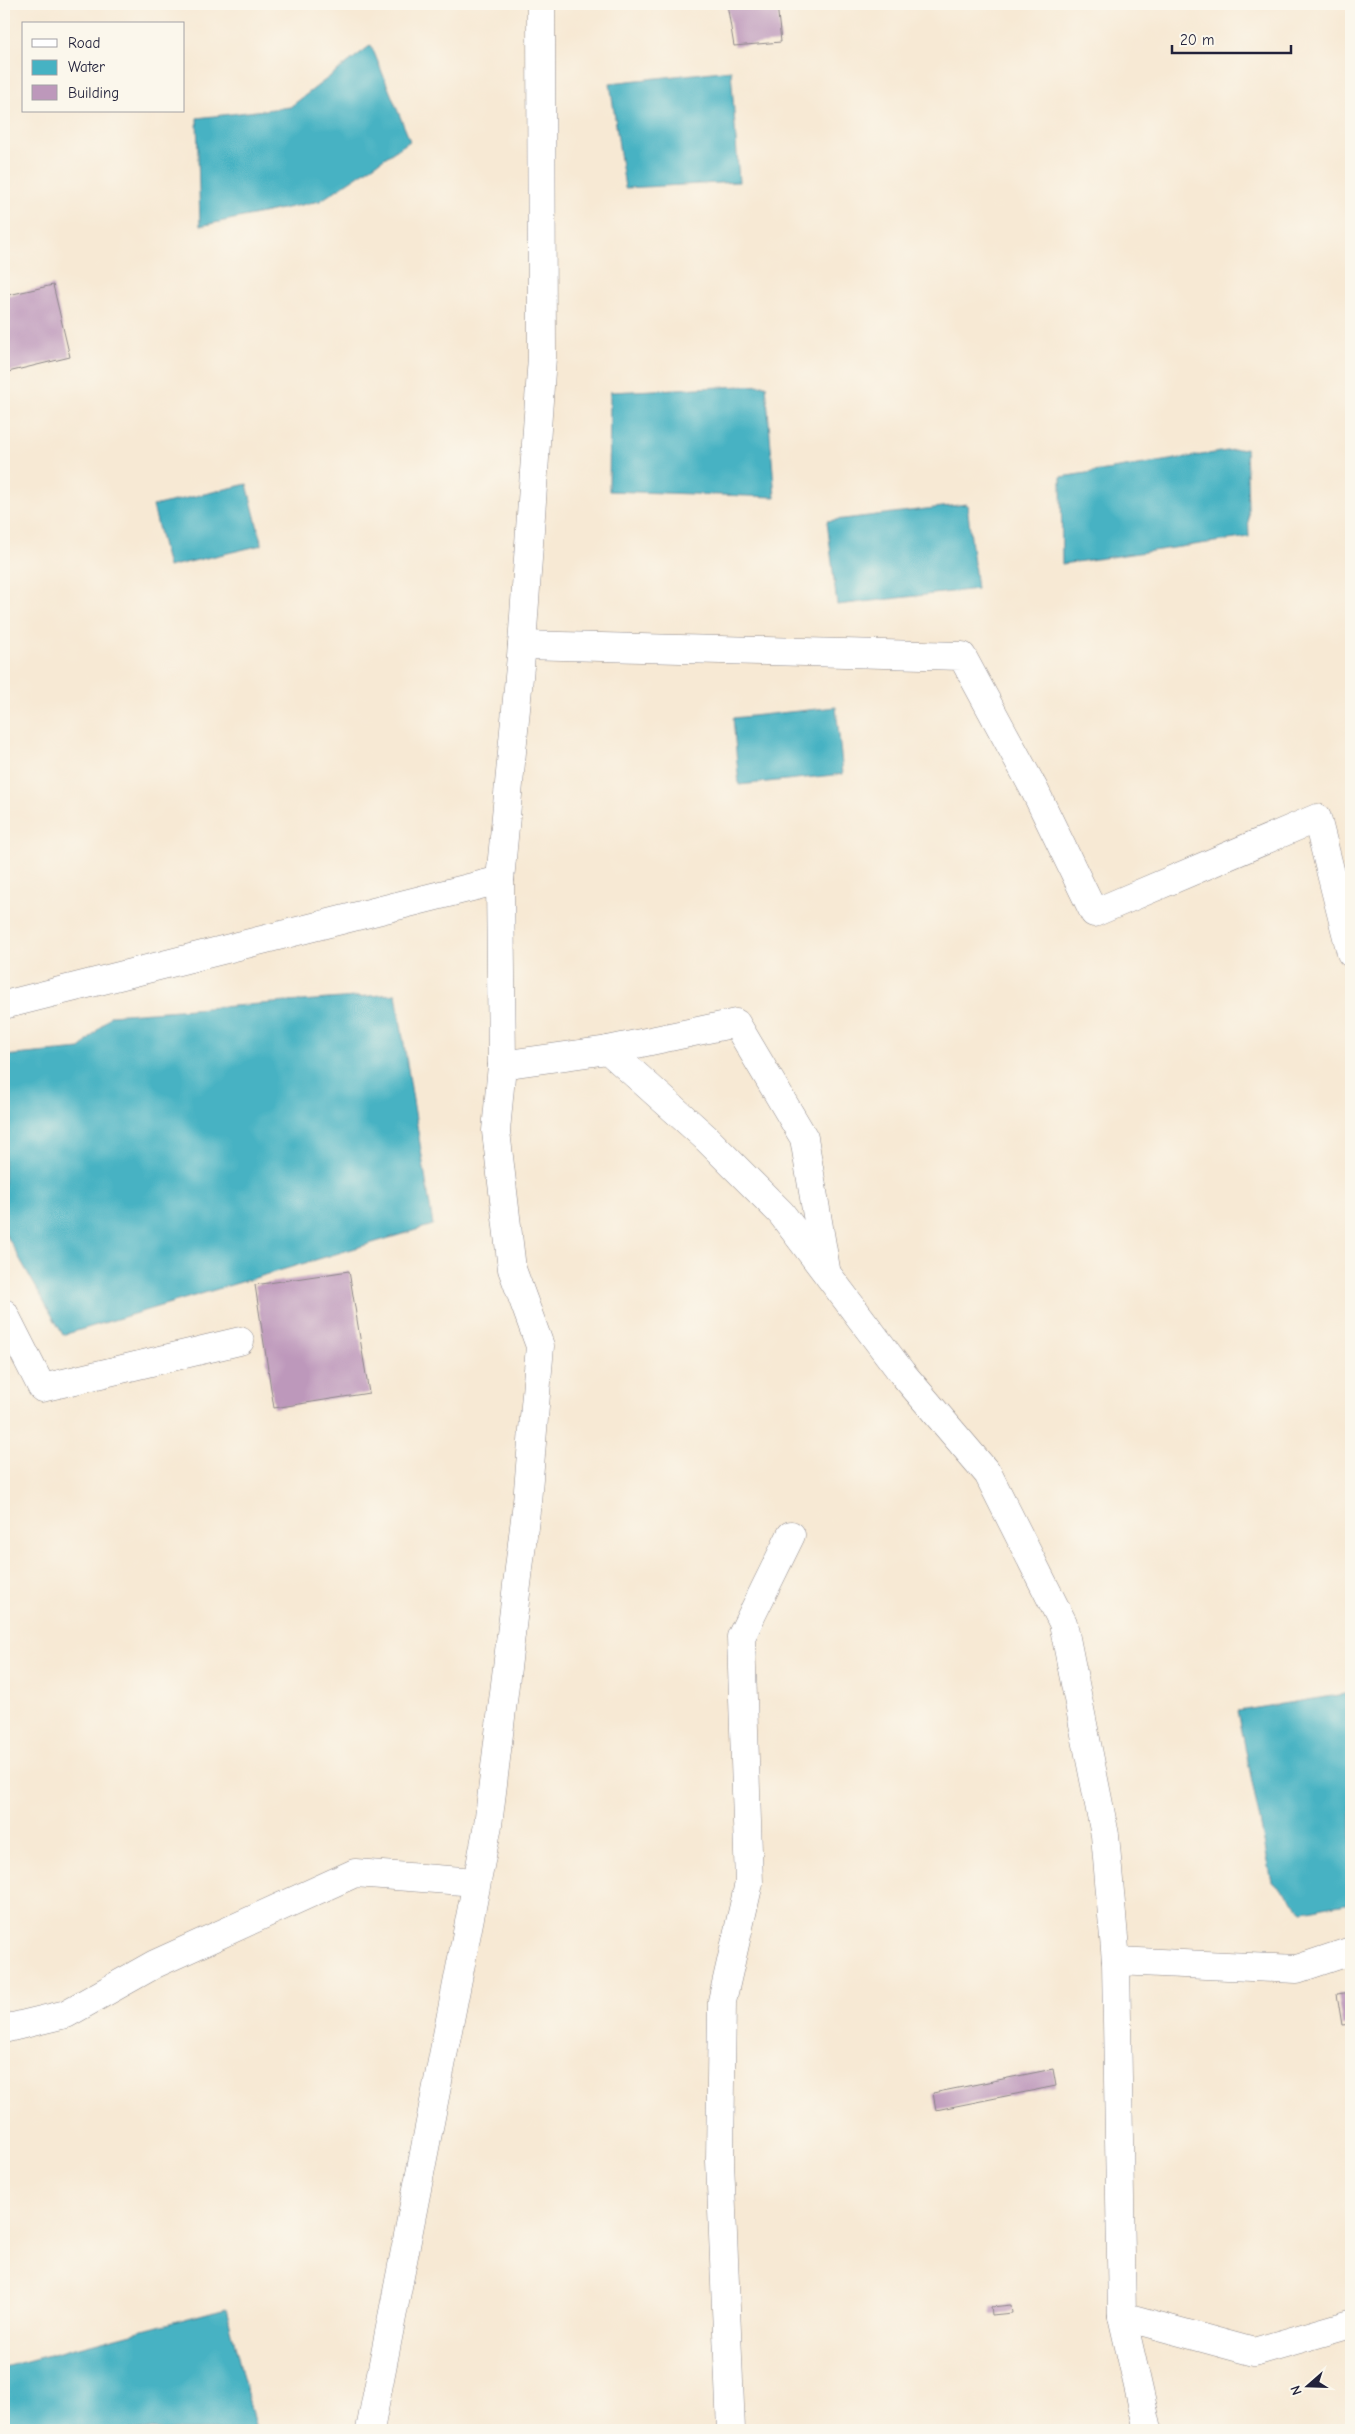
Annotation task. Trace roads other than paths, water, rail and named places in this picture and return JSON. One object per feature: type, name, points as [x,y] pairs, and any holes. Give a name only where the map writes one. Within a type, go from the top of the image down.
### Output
[{"type":"street","points":[[370,2430],[488,1825],[527,1502],[540,1346],[512,1269],[496,1131],[502,1066],[500,880],[522,645],[542,357],[541,4]]},
{"type":"street","points":[[522,645],[962,656],[1035,791],[1094,913],[1317,818],[1351,953]]},
{"type":"street","points":[[4,1005],[500,880]]},
{"type":"street","points":[[502,1066],[608,1050],[736,1023],[804,1138],[827,1273]]},
{"type":"street","points":[[608,1050],[705,1137],[781,1213],[902,1373],[988,1474],[1063,1623],[1105,1835],[1116,1961],[1122,2316],[1148,2430]]},
{"type":"street","points":[[4,1313],[42,1388],[240,1340]]},
{"type":"street","points":[[731,2430],[720,2161],[722,2001],[749,1883],[741,1637],[791,1535]]},
{"type":"street","points":[[4,2029],[66,2014],[155,1964],[355,1873],[476,1882]]},
{"type":"street","points":[[1116,1961],[1297,1969],[1351,1951]]},
{"type":"street","points":[[1122,2316],[1254,2352],[1351,2324]]},
{"type":"water","points":[[371,45],[410,141],[320,201],[200,226],[197,118],[290,107]]},
{"type":"water","points":[[731,70],[739,182],[625,188],[610,83]]},
{"type":"water","points":[[766,385],[775,497],[609,491],[610,392]]},
{"type":"water","points":[[1246,448],[1249,537],[1062,564],[1061,477]]},
{"type":"water","points":[[247,484],[262,545],[168,567],[153,506]]},
{"type":"water","points":[[967,504],[977,589],[837,605],[827,521]]},
{"type":"water","points":[[836,707],[843,774],[739,785],[733,718]]},
{"type":"water","points":[[396,994],[433,1225],[63,1335],[4,1231],[4,1056],[80,1049],[111,1015]]},
{"type":"water","points":[[1351,1693],[1351,1902],[1303,1911],[1272,1882],[1238,1711]]},
{"type":"water","points":[[226,2308],[256,2430],[4,2430],[4,2367]]}]
